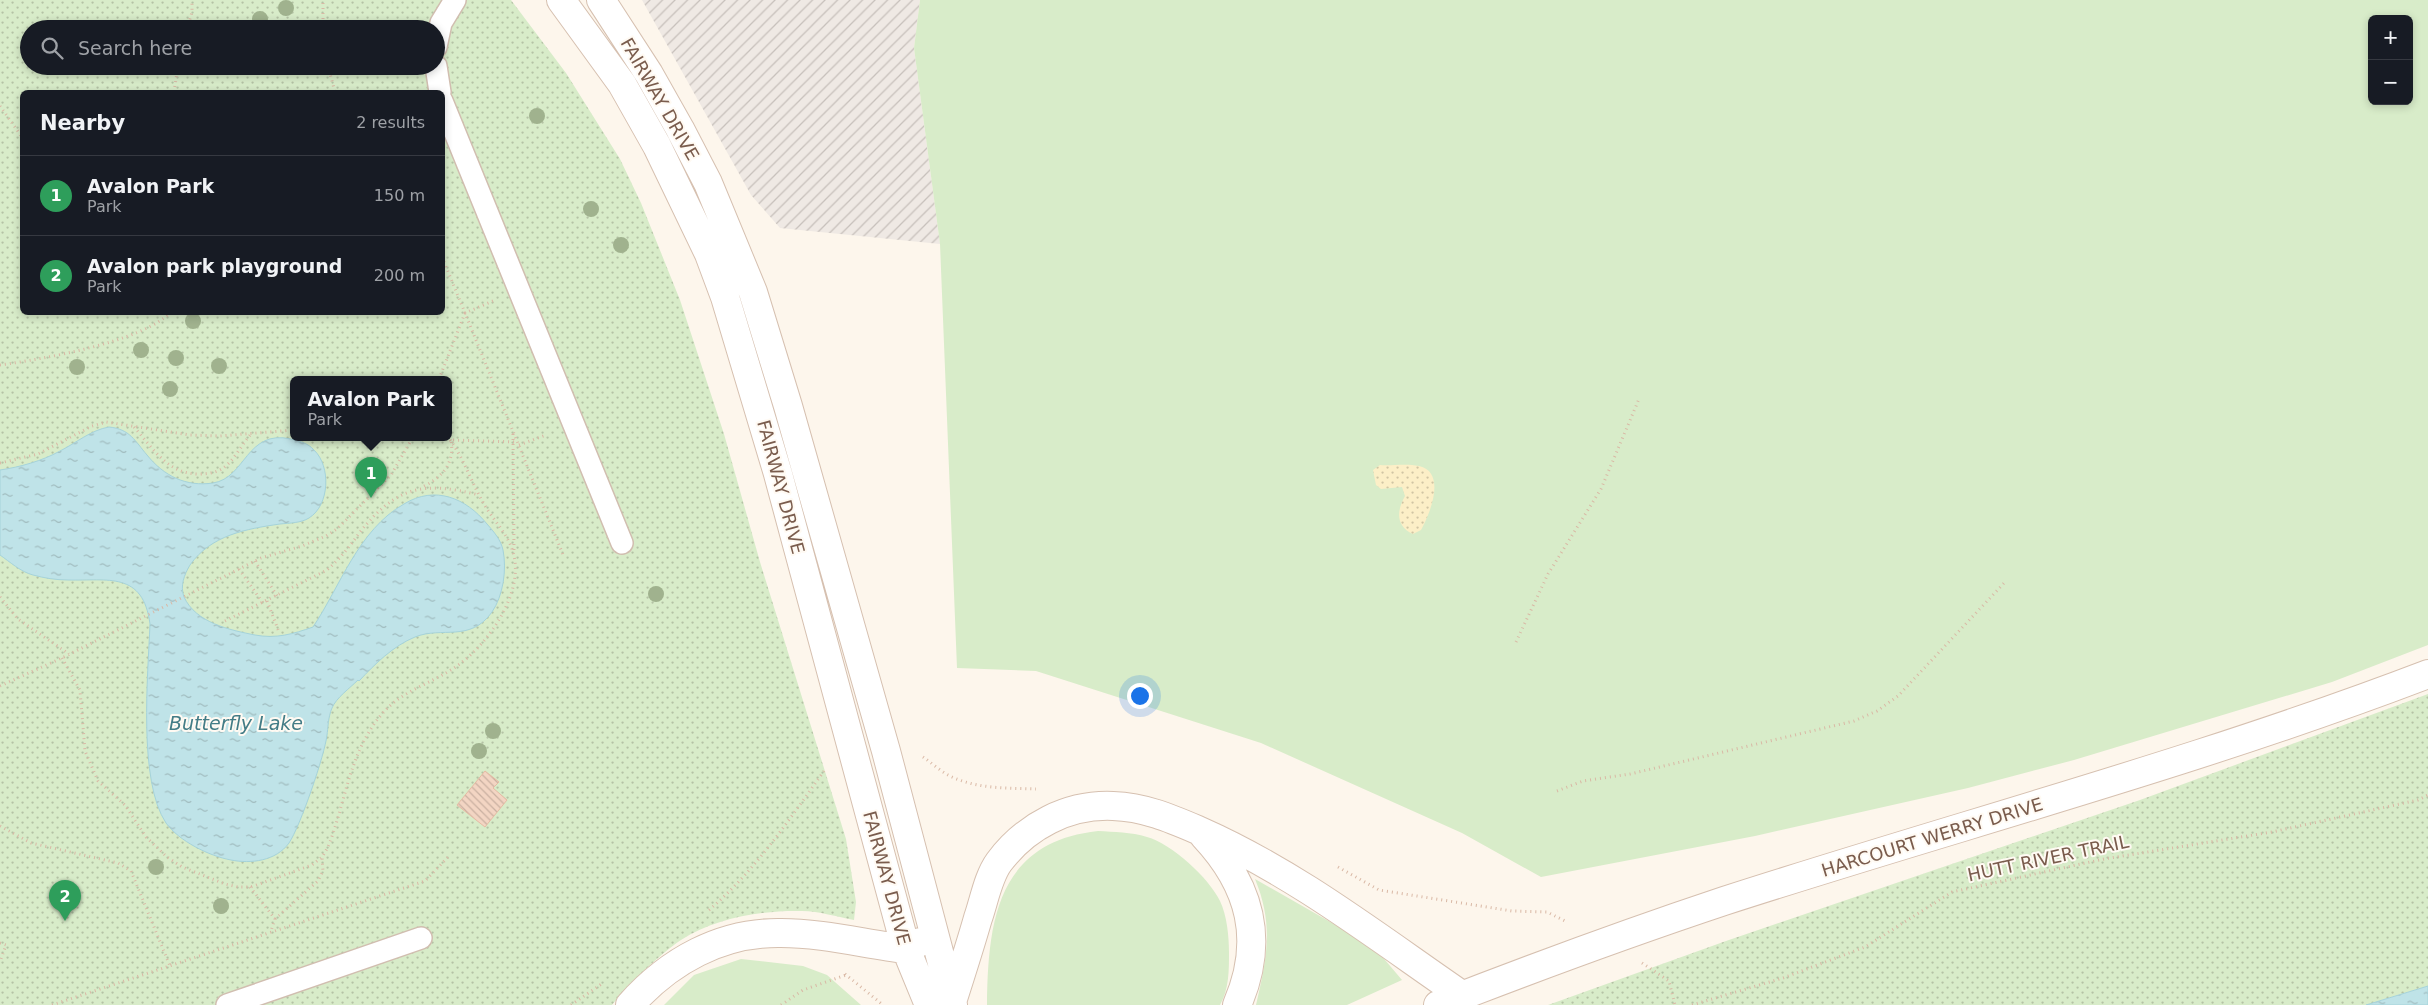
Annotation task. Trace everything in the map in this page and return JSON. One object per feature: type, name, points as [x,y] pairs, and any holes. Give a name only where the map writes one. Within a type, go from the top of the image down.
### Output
[{"type":"main road","name":"FAIRWAY DRIVE","points":[[561,0],[622,84],[657,146],[709,254],[736,332],[752,386],[906,949],[945,1004]]},
{"type":"main road","name":"FAIRWAY DRIVE","points":[[601,0],[649,74],[680,129],[711,191],[753,292],[788,406],[886,752],[931,921],[945,1004]]},
{"type":"main road","name":"HARCOURT WERRY DRIVE","points":[[1450,1000],[1608,941],[1725,901],[2311,718],[2428,674]]},
{"type":"main road","points":[[945,1004],[998,863],[1017,842],[1040,824],[1072,810],[1115,806],[1143,810],[1169,817],[1233,845],[1284,872],[1450,1000]]},
{"type":"main road","points":[[1198,830],[1219,852],[1234,874],[1246,901],[1252,928],[1250,961],[1237,1005]]},
{"type":"main road","points":[[630,1005],[673,965],[721,941],[746,935],[781,933],[906,949],[918,944],[925,936],[931,921]]},
{"type":"lane","points":[[443,20],[455,0]]},
{"type":"lane","points":[[437,75],[440,90]]},
{"type":"lane","points":[[445,108],[622,543]]},
{"type":"lane","points":[[227,1005],[421,938]]},
{"type":"path","points":[[190,20],[192,0]]},
{"type":"path","points":[[323,0],[323,20]]},
{"type":"path","points":[[174,90],[177,75]]},
{"type":"path","points":[[330,75],[334,90]]},
{"type":"path","points":[[0,106],[20,134]]},
{"type":"path","points":[[62,658],[80,690],[85,751],[98,781],[125,805],[152,844],[174,862],[225,884],[250,887],[312,866],[322,857],[335,829],[355,759],[369,731],[393,702],[406,693],[440,677],[461,663],[481,644],[506,609],[512,588],[515,442],[513,431],[445,264]]},
{"type":"path","points":[[440,376],[465,313]]},
{"type":"path","points":[[0,366],[61,354],[138,333],[154,326],[168,315]]},
{"type":"path","points":[[1516,642],[1548,574],[1601,488],[1639,399]]},
{"type":"path","points":[[0,463],[38,454],[98,423],[116,423],[190,436],[290,430]]},
{"type":"path","points":[[133,426],[166,464],[178,470],[194,474],[208,474],[227,465],[252,433]]},
{"type":"path","points":[[452,438],[515,442]]},
{"type":"path","points":[[0,686],[62,658],[255,561],[314,542],[337,529],[391,475],[411,441]]},
{"type":"path","points":[[225,621],[327,570],[339,560],[388,503],[410,490],[436,480],[446,468],[453,450],[451,441]]},
{"type":"path","points":[[452,441],[479,495],[508,540],[514,554]]},
{"type":"path","points":[[515,442],[564,557]]},
{"type":"path","points":[[421,487],[440,486],[479,495]]},
{"type":"path","points":[[255,561],[277,596]]},
{"type":"path","points":[[239,569],[263,603]]},
{"type":"path","points":[[1556,792],[1583,781],[1630,774],[1854,721],[1877,710],[1898,696],[2006,581]]},
{"type":"path","points":[[0,597],[18,619],[68,654]]},
{"type":"path","points":[[267,600],[279,632]]},
{"type":"path","points":[[886,752],[908,748],[950,776],[969,784],[990,787],[1040,789]]},
{"type":"path","points":[[704,915],[724,898],[766,851],[828,765],[854,759]]},
{"type":"path","name":"HUTT RIVER TRAIL","points":[[1692,1005],[1783,978],[1865,947],[1952,892],[2104,858],[2272,832],[2418,800],[2428,795]]},
{"type":"path","points":[[0,826],[31,843],[118,863],[131,872],[170,966]]},
{"type":"path","points":[[52,1005],[425,881],[450,856]]},
{"type":"path","points":[[270,932],[275,919],[318,881],[323,871],[322,857]]},
{"type":"path","points":[[1330,862],[1378,890],[1512,911],[1547,912],[1608,941],[1669,981],[1675,1005]]},
{"type":"path","points":[[250,887],[275,919]]},
{"type":"path","points":[[0,942],[6,945],[0,962]]},
{"type":"path","points":[[781,1005],[803,990],[847,975],[884,1005]]},
{"type":"path","points":[[571,1005],[608,980]]},
{"type":"shaded area","points":[[642,0],[920,0],[914,48],[940,244],[780,228],[751,195]]},
{"type":"green space","points":[[0,0],[511,0],[566,73],[620,159],[641,203],[680,300],[724,434],[760,562],[846,839],[856,902],[854,920],[815,912],[771,912],[739,917],[694,932],[654,961],[612,1005],[0,1005]]},
{"type":"green space","points":[[920,0],[2428,0],[2428,645],[2332,682],[2074,760],[1968,788],[1755,836],[1541,877],[1462,833],[1261,743],[1036,671],[957,668],[940,244],[914,48]]},
{"type":"green space","points":[[2428,694],[2428,986],[2366,1005],[1548,1005],[1726,941],[2140,800]]},
{"type":"green space","points":[[1098,831],[1135,834],[1157,841],[1189,863],[1215,892],[1224,913],[1229,946],[1228,980],[1220,1005],[987,1005],[991,944],[996,916],[1005,891],[1019,869],[1038,851],[1064,838]]},
{"type":"green space","points":[[1255,879],[1374,947],[1402,980],[1347,1005],[1256,1005],[1266,957],[1267,927],[1265,911]]},
{"type":"green space","points":[[741,959],[803,966],[827,975],[861,1005],[664,1005],[694,975]]},
{"type":"sand","points":[[1380,465],[1419,466],[1427,470],[1432,476],[1434,494],[1432,504],[1421,530],[1413,534],[1407,531],[1400,522],[1399,512],[1405,496],[1402,487],[1381,489],[1376,485],[1373,470]]},
{"type":"water","name":"Butterfly Lake","points":[[109,427],[122,430],[161,469],[176,478],[194,483],[213,483],[224,479],[233,473],[255,447],[264,441],[276,438],[290,439],[290,441],[303,443],[312,448],[320,457],[326,485],[321,504],[309,518],[299,522],[255,528],[230,535],[208,547],[188,569],[182,589],[189,606],[205,619],[235,631],[255,635],[277,636],[313,627],[362,544],[388,515],[416,498],[438,495],[460,501],[479,515],[495,533],[502,546],[505,566],[501,591],[496,606],[483,622],[465,631],[425,634],[399,645],[371,668],[337,701],[330,715],[317,773],[294,835],[284,849],[263,860],[247,862],[231,860],[195,847],[172,830],[166,823],[157,804],[151,781],[148,755],[147,698],[150,624],[146,607],[140,595],[132,587],[121,582],[110,580],[59,580],[29,574],[0,555],[0,470],[46,458]]},
{"type":"water","points":[[2428,986],[2428,1005],[2366,1005]]},
{"type":"building","points":[[485,771],[499,782],[493,788],[507,800],[485,827],[457,805]]},
{"type":"place","name":"Avalon Park","points":[[371,498]]},
{"type":"place","name":"Avalon park playground","points":[[65,921]]}]
